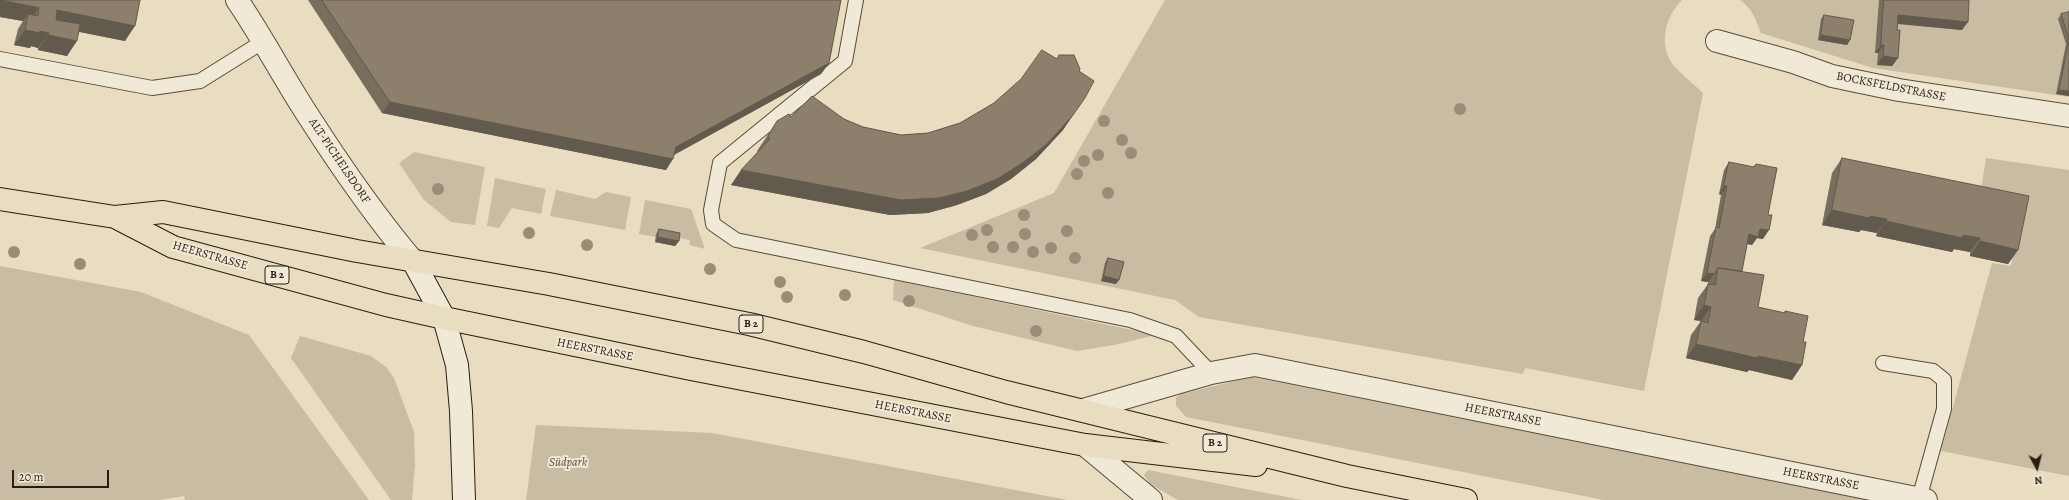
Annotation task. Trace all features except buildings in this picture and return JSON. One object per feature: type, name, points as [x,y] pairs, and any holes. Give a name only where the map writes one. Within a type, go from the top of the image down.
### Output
[{"type":"main road","name":"HEERSTRASSE","points":[[0,198],[115,217],[163,212],[413,261],[549,284],[749,324],[857,350],[1006,392],[1347,476],[1466,500]]},
{"type":"main road","name":"HEERSTRASSE","points":[[115,217],[173,247],[386,306],[691,369],[1085,444],[1347,476]]},
{"type":"street","name":"ALT-PICHELSDORF","points":[[238,0],[264,40],[308,116],[385,229],[413,261],[444,318],[457,365],[460,390],[464,500]]},
{"type":"street","name":"BOCKSFELDSTRASSE","points":[[1717,41],[1793,62],[1832,76],[1899,90],[2069,116]]},
{"type":"street","name":"HEERSTRASSE","points":[[1084,410],[1211,373],[1255,365],[1922,499]]},
{"type":"street","name":"HEERSTRASSE","points":[[1085,444],[1152,500]]},
{"type":"lane","points":[[856,0],[845,61],[720,163],[711,210],[713,224],[736,240],[1130,320],[1176,336],[1211,373]]},
{"type":"lane","points":[[0,59],[152,88],[200,81],[264,40]]},
{"type":"lane","points":[[1883,363],[1933,370],[1944,380],[1944,409],[1922,499]]},
{"type":"green space","points":[[1165,0],[1682,0],[1671,15],[1665,32],[1666,50],[1669,59],[1681,74],[1703,93],[1644,391],[1525,368],[1523,374],[1199,317],[1175,300],[920,248],[1054,193]]},
{"type":"green space","points":[[1740,0],[2069,0],[2069,97],[1873,68],[1761,33],[1751,11]]},
{"type":"green space","points":[[414,152],[485,167],[475,225],[451,222],[424,200],[399,163]]},
{"type":"green space","points":[[1986,158],[2069,170],[2069,476],[1941,451],[1992,263],[2011,266],[2023,197],[1981,190]]},
{"type":"green space","points":[[495,178],[546,189],[541,214],[512,208],[499,228],[487,226]]},
{"type":"green space","points":[[556,190],[595,199],[606,192],[631,197],[625,230],[550,216]]},
{"type":"green space","points":[[645,200],[691,209],[705,249],[689,245],[690,240],[657,234],[656,237],[639,234]]},
{"type":"green space","points":[[0,266],[141,292],[249,335],[369,500],[185,500],[184,496],[160,500],[0,500]]},
{"type":"green space","points":[[894,280],[1156,335],[1114,345],[1077,351],[973,326],[893,300]]},
{"type":"green space","points":[[300,336],[371,356],[386,367],[394,378],[414,432],[415,465],[412,500],[391,500],[291,358]]},
{"type":"green space","points":[[1252,377],[1870,500],[1604,500],[1186,417],[1176,406],[1176,398],[1181,394]]},
{"type":"green space","name":"Südpark","points":[[536,425],[712,433],[1068,500],[526,500]]},
{"type":"green space","points":[[1148,470],[1302,500],[1178,500],[1150,484],[1144,475]]}]
